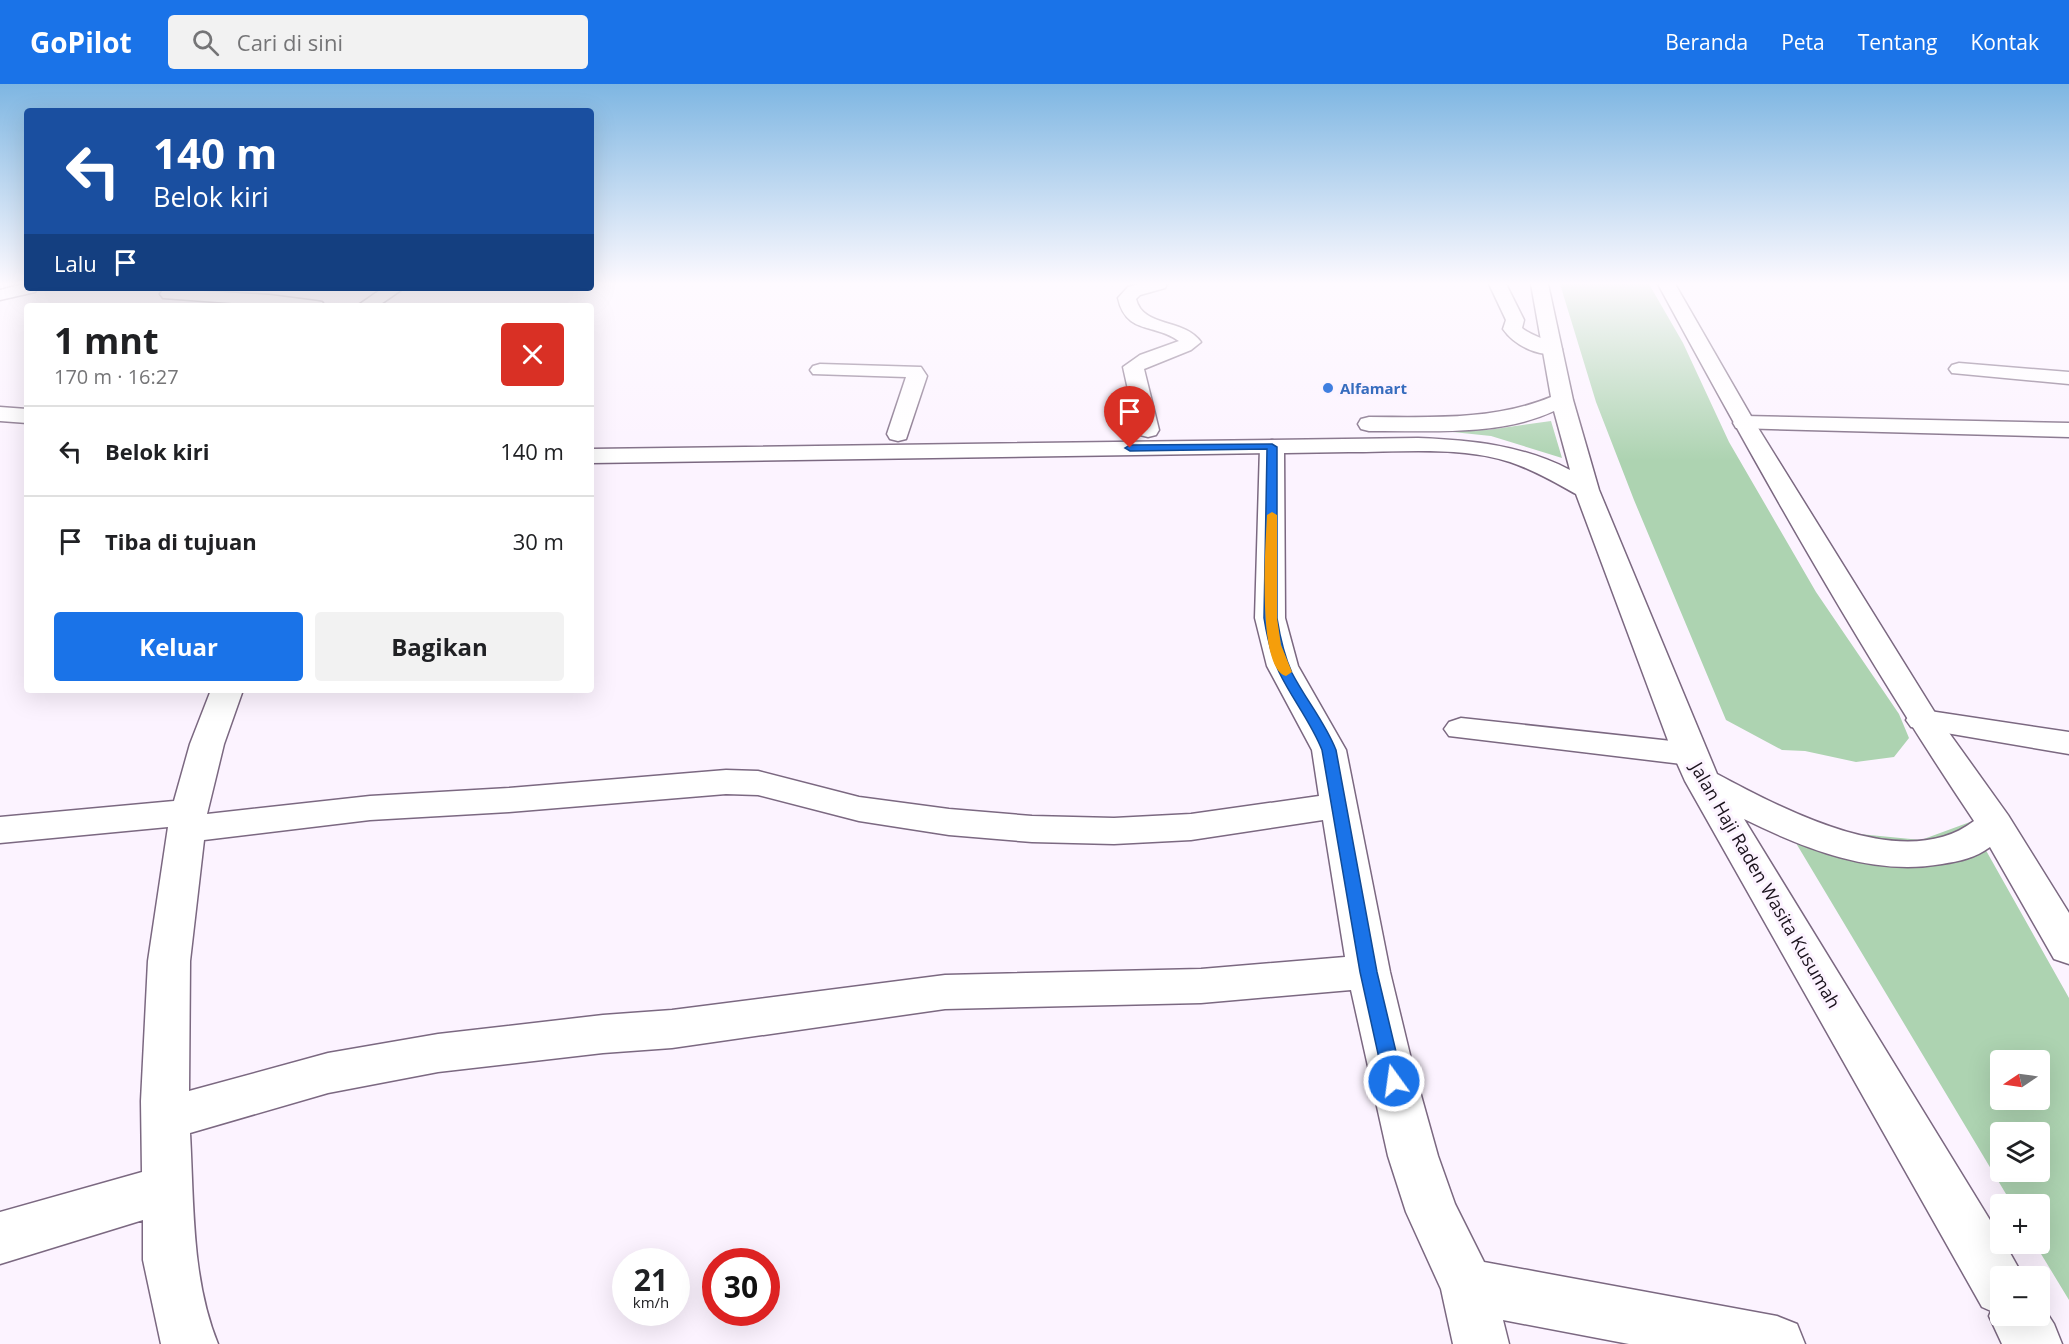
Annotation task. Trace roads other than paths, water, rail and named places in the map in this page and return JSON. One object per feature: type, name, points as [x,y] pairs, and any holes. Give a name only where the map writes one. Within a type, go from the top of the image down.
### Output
[{"type":"main road","points":[[1148,430],[1133,367],[1142,360],[1181,348],[1190,343]]},
{"type":"main road","points":[[1529,343],[1552,348]]},
{"type":"main road","name":"Jalan Haji Raden Wasita Kusumah","points":[[1551,343],[1562,400],[1587,490],[1697,767],[1990,1269]]},
{"type":"main road","points":[[1699,343],[1744,423],[1923,720],[1995,824],[2069,948]]},
{"type":"main road","points":[[1959,369],[2069,378]]},
{"type":"main road","points":[[820,370],[914,371],[917,376],[915,389],[898,434]]},
{"type":"main road","points":[[0,395],[24,398]]},
{"type":"main road","points":[[594,456],[940,442],[1148,430],[1483,420],[1536,411],[1562,400]]},
{"type":"main road","points":[[0,414],[24,416]]},
{"type":"main road","points":[[1744,423],[2069,430]]},
{"type":"main road","points":[[594,438],[898,434],[940,442],[1272,447],[1431,446],[1482,449],[1533,461],[1587,490]]},
{"type":"main road","points":[[1272,447],[1270,618],[1275,645],[1286,673],[1320,729],[1329,750],[1368,972],[1413,1156],[1431,1212],[1467,1286],[1481,1344]]},
{"type":"main road","points":[[190,1344],[186,1336],[170,1260],[166,1119],[169,961],[188,820],[207,744],[226,693]]},
{"type":"main road","points":[[1923,720],[2069,743]]},
{"type":"main road","points":[[1461,729],[1697,767],[1792,828],[1827,840],[1870,850],[1922,853],[1964,846],[1995,824]]},
{"type":"main road","points":[[0,830],[132,819],[188,820],[509,800],[726,782],[758,783],[858,809],[949,822],[1032,829],[1114,831],[1191,827],[1339,805]]},
{"type":"main road","points":[[166,1119],[328,1073],[438,1053],[603,1034],[672,1029],[945,992],[1201,986],[1368,972]]},
{"type":"main road","points":[[0,1238],[168,1188]]},
{"type":"main road","points":[[1467,1286],[1777,1344]]},
{"type":"main road","points":[[2023,1326],[2034,1344]]},
{"type":"place","name":"Alfamart","points":[[1328,388]]}]
